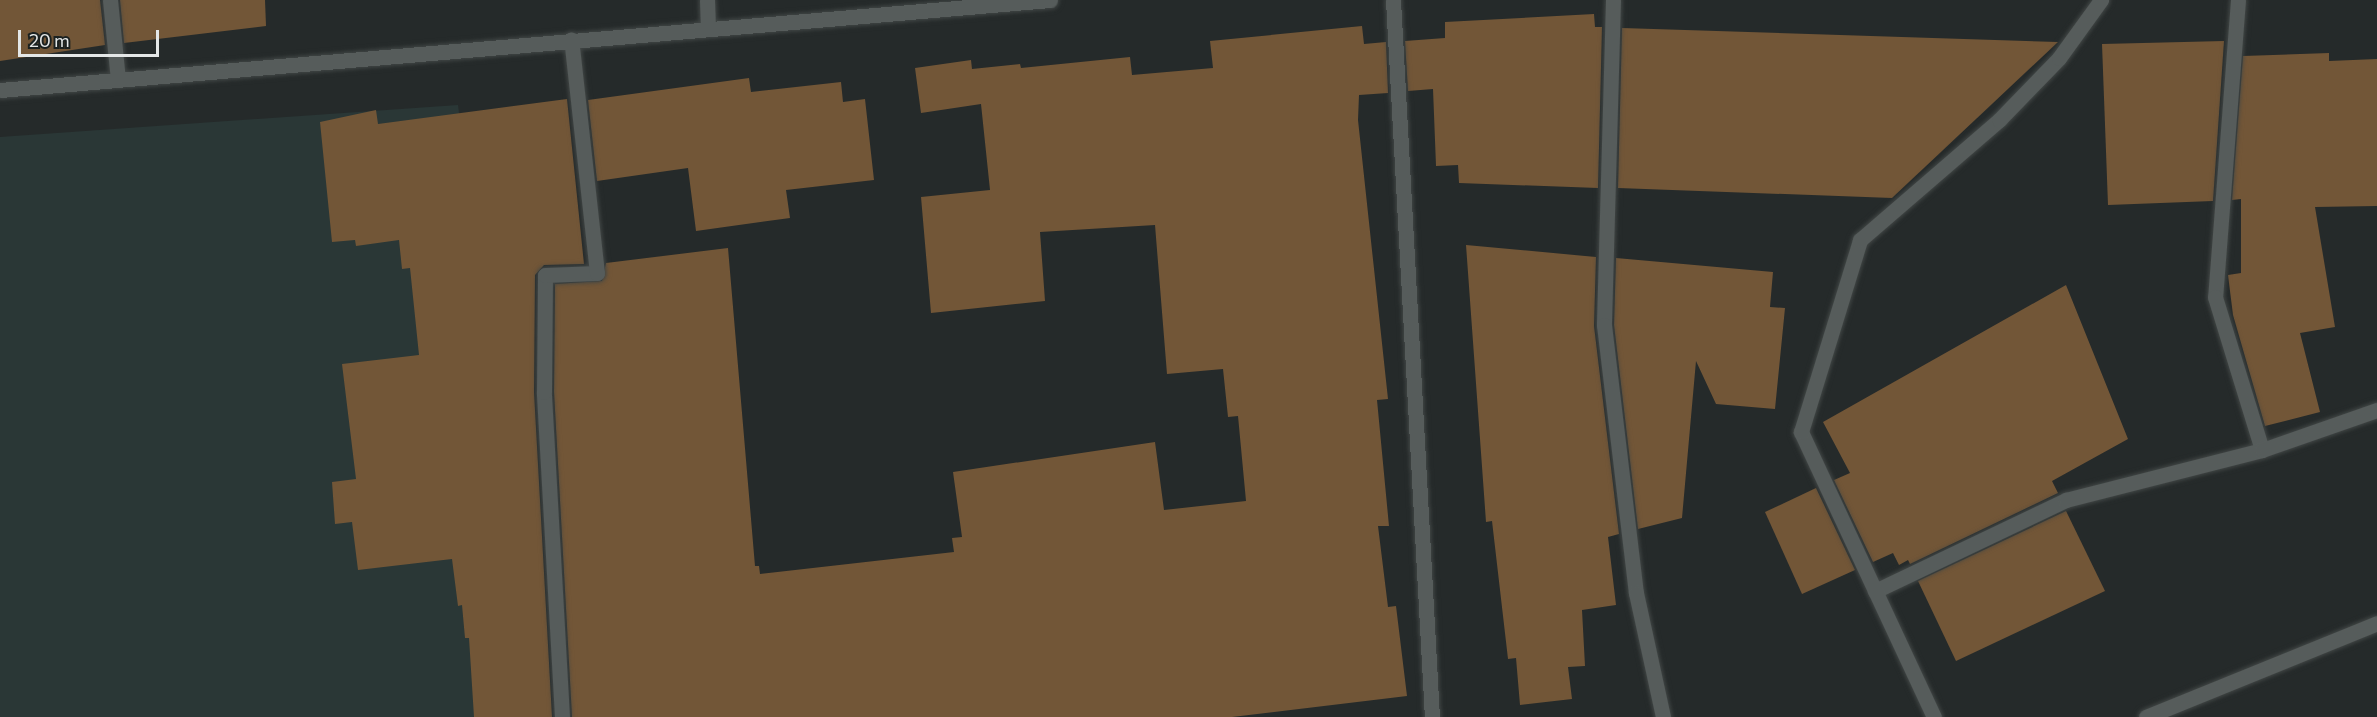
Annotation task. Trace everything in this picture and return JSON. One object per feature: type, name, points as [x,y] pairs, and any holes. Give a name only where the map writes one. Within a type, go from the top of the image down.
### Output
[{"type":"street","points":[[110,0],[118,80]]},
{"type":"street","points":[[707,0],[708,27]]},
{"type":"street","points":[[0,90],[708,27],[1050,0]]},
{"type":"street","points":[[1393,0],[1432,717]]},
{"type":"street","points":[[1613,0],[1604,325],[1636,593],[1663,717]]},
{"type":"street","points":[[1934,717],[1801,432],[1860,240],[1999,120],[2059,58],[2101,0]]},
{"type":"street","points":[[2238,0],[2215,297],[2262,450]]},
{"type":"street","points":[[562,717],[544,393],[545,275],[597,273],[572,39]]},
{"type":"street","points":[[1875,591],[2066,500],[2262,450],[2377,410]]},
{"type":"street","points":[[2146,717],[2377,623]]},
{"type":"shaded area","points":[[458,105],[534,717],[0,717],[0,137]]},
{"type":"building","points":[[0,0],[100,0],[105,45],[0,61]]},
{"type":"building","points":[[120,0],[265,0],[266,26],[124,43]]},
{"type":"building","points":[[1594,14],[1595,27],[1602,27],[1598,188],[1459,183],[1458,165],[1436,166],[1433,89],[1408,91],[1405,41],[1445,38],[1445,22]]},
{"type":"building","points":[[1362,26],[1364,44],[1386,42],[1388,93],[1359,95],[1358,120],[1388,399],[1377,400],[1389,526],[1378,526],[1388,607],[1396,606],[1407,696],[1232,717],[572,717],[554,392],[555,284],[602,281],[606,263],[728,248],[755,566],[759,566],[760,574],[954,552],[952,538],[962,537],[953,472],[1155,442],[1164,510],[1246,501],[1238,416],[1228,417],[1223,369],[1167,374],[1155,225],[1040,232],[1045,301],[931,313],[921,197],[990,190],[981,104],[921,113],[915,68],[971,60],[972,69],[1020,64],[1021,68],[1130,57],[1132,75],[1213,68],[1210,41]]},
{"type":"building","points":[[1622,28],[2058,42],[1892,198],[1618,188]]},
{"type":"building","points":[[2224,41],[2213,201],[2108,205],[2102,44]]},
{"type":"building","points":[[2329,53],[2329,61],[2377,59],[2377,206],[2315,207],[2335,327],[2300,333],[2320,412],[2265,426],[2233,315],[2228,275],[2241,273],[2241,199],[2232,200],[2243,56]]},
{"type":"building","points":[[749,78],[751,92],[841,82],[843,102],[865,99],[874,180],[786,190],[790,218],[696,231],[688,168],[597,181],[588,100]]},
{"type":"building","points":[[567,99],[584,264],[544,265],[535,275],[534,392],[552,717],[474,717],[469,638],[465,638],[462,605],[458,606],[452,559],[358,570],[352,522],[335,524],[332,482],[356,479],[342,364],[419,355],[410,268],[402,269],[399,240],[356,246],[355,240],[332,242],[320,122],[376,110],[378,124]]},
{"type":"building","points":[[1466,245],[1596,257],[1594,326],[1619,534],[1608,537],[1616,605],[1582,610],[1585,666],[1568,667],[1572,699],[1520,705],[1516,658],[1508,659],[1492,521],[1486,522]]},
{"type":"building","points":[[1616,258],[1773,272],[1770,307],[1785,308],[1775,409],[1716,404],[1696,361],[1682,518],[1638,529],[1614,325]]},
{"type":"building","points":[[2066,285],[2128,439],[2052,481],[2058,493],[1910,564],[1908,560],[1899,565],[1893,553],[1873,562],[1834,480],[1850,473],[1823,422]]},
{"type":"building","points":[[1816,488],[1855,570],[1802,594],[1765,512]]},
{"type":"building","points":[[2066,511],[2105,591],[1956,661],[1918,581]]}]
